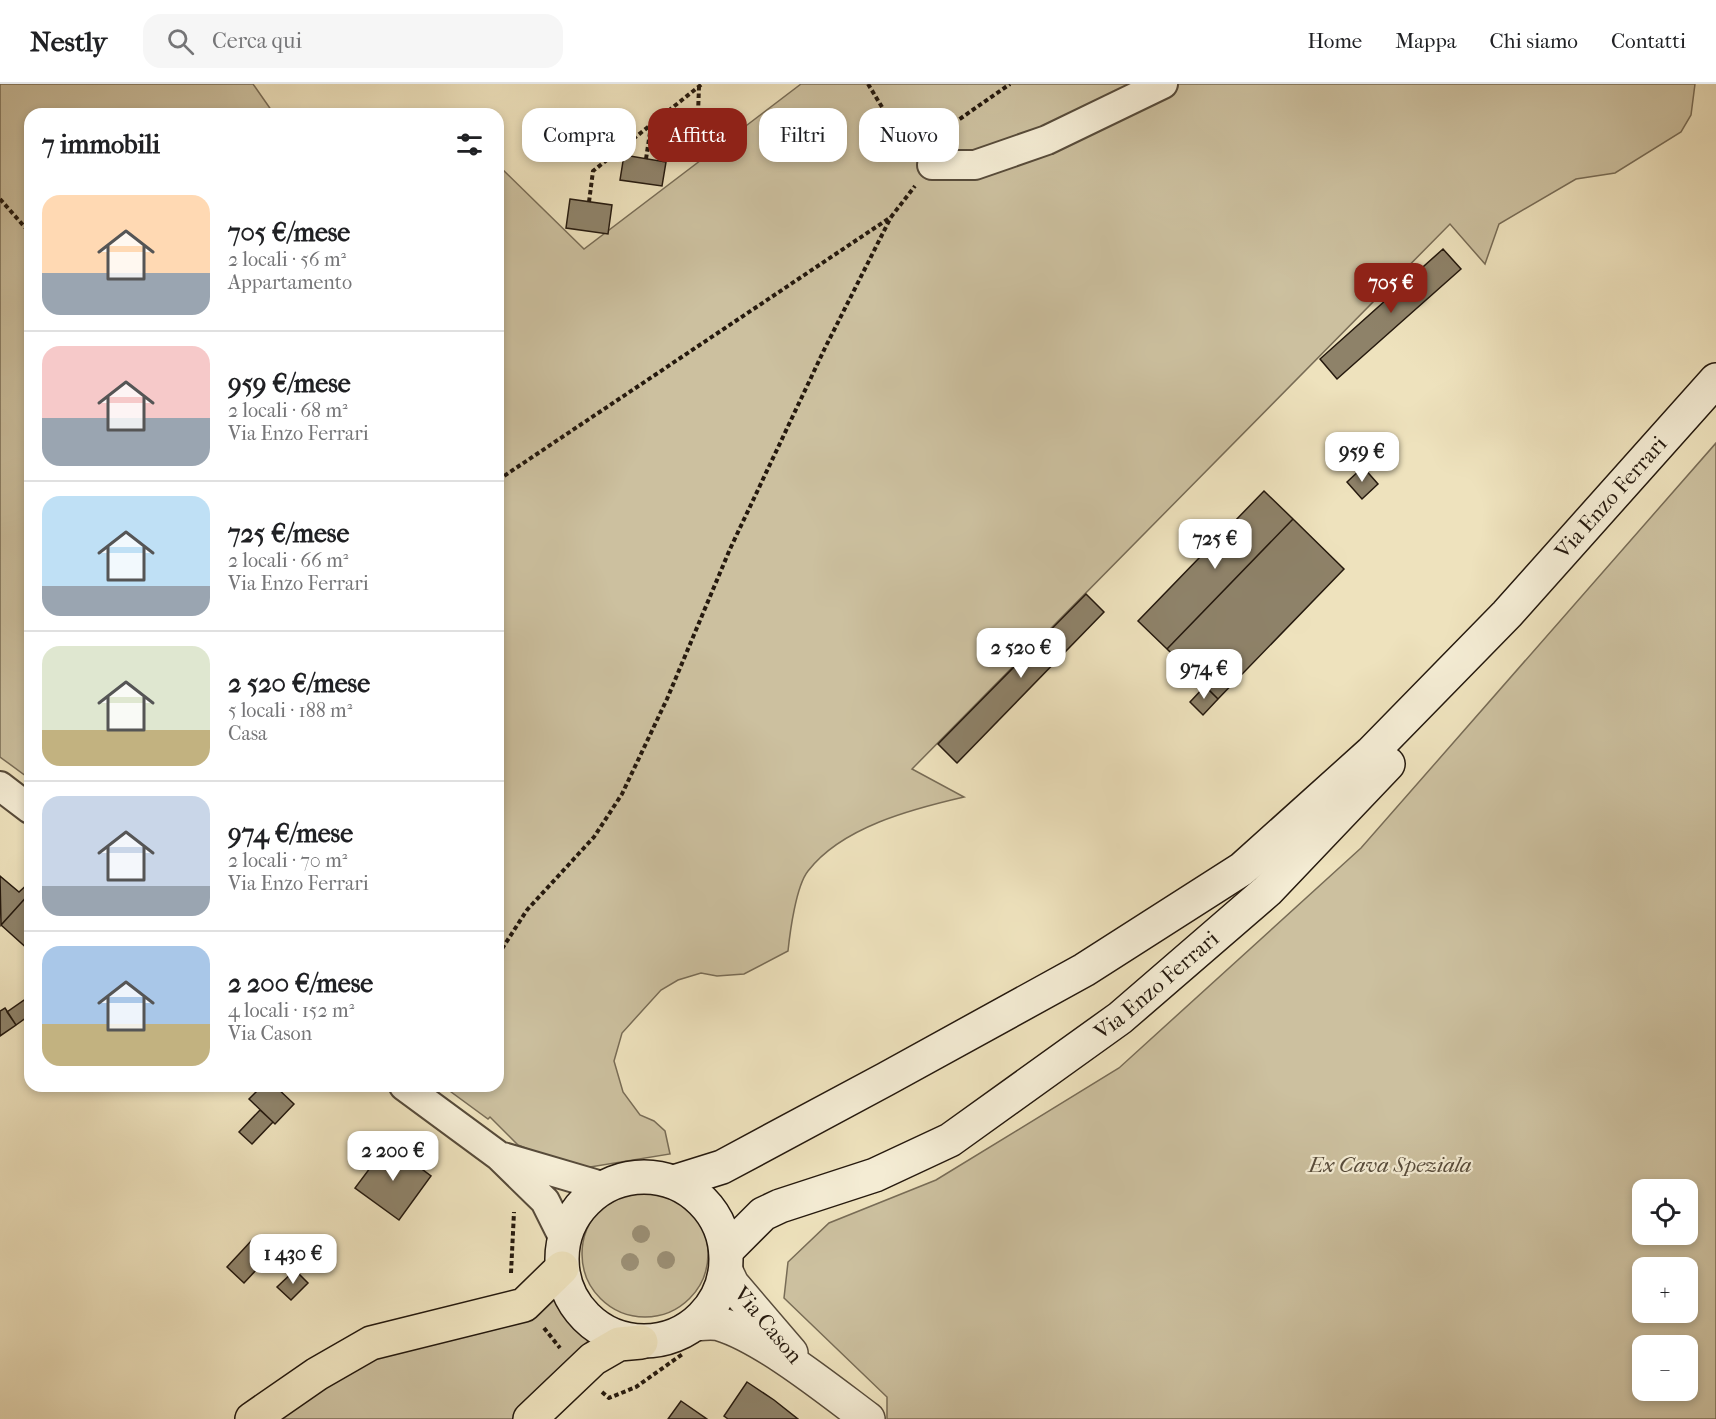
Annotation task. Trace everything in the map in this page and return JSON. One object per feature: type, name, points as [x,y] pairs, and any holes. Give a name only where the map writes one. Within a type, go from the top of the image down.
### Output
[{"type":"highway","points":[[252,1419],[317,1374],[371,1343],[524,1305],[563,1253]]},
{"type":"highway","points":[[530,1419],[594,1359],[619,1344],[640,1342]]},
{"type":"main road","name":"Via Enzo Ferrari","points":[[674,1182],[722,1167],[877,1085],[1084,970],[1242,869],[1371,753],[1507,615],[1716,381]]},
{"type":"main road","name":"Via Enzo Ferrari","points":[[726,1261],[763,1214],[780,1206],[875,1175],[950,1140],[1120,1018],[1267,891],[1400,751],[1507,615]]},
{"type":"main road","points":[[651,1177],[674,1182],[694,1193],[710,1209],[721,1229],[726,1261],[716,1300],[694,1336],[640,1342],[612,1335],[588,1319],[570,1295],[563,1253],[579,1208],[605,1187],[627,1179],[651,1177]]},
{"type":"main road","name":"Via Cason","points":[[726,1261],[732,1284],[812,1377]]},
{"type":"main road","name":"Via Cason","points":[[694,1336],[718,1323],[744,1335],[812,1377],[868,1419]]},
{"type":"street","points":[[932,165],[975,165],[1047,140],[1162,84]]},
{"type":"street","points":[[0,786],[24,804]]},
{"type":"street","points":[[412,1092],[499,1156],[545,1201],[563,1253]]},
{"type":"street","points":[[499,1156],[605,1187]]},
{"type":"path","points":[[868,84],[902,140],[932,165]]},
{"type":"path","points":[[504,946],[527,910],[594,837],[622,794],[667,699],[730,549],[825,348],[891,217],[932,165],[954,123],[1010,84]]},
{"type":"path","points":[[699,108],[701,85]]},
{"type":"path","points":[[672,108],[701,85]]},
{"type":"path","points":[[590,202],[593,171],[648,127]]},
{"type":"path","points":[[646,159],[648,145]]},
{"type":"path","points":[[0,199],[24,226]]},
{"type":"path","points":[[504,476],[891,217]]},
{"type":"path","points":[[511,1277],[514,1207]]},
{"type":"path","points":[[537,1320],[564,1352]]},
{"type":"path","points":[[595,1385],[609,1398],[636,1387],[694,1336]]},
{"type":"green space","points":[[0,84],[253,84],[270,108],[24,108],[24,775],[0,757]]},
{"type":"green space","points":[[801,84],[1695,84],[1691,115],[1681,132],[1615,173],[1576,179],[1499,224],[1485,264],[1450,224],[912,769],[964,797],[922,807],[879,822],[859,831],[822,856],[808,871],[800,887],[794,909],[788,951],[744,974],[717,976],[701,973],[678,980],[661,990],[622,1033],[614,1061],[623,1092],[640,1115],[654,1121],[665,1131],[670,1154],[578,1169],[518,1145],[490,1117],[488,1119],[451,1092],[504,1092],[504,171],[584,249],[698,162],[747,162],[747,125],[759,116],[759,162],[847,162],[847,108],[769,108]]},
{"type":"green space","name":"Ex Cava Speziala","points":[[1716,443],[1716,1419],[887,1419],[887,1397],[784,1298],[788,1262],[829,1223],[936,1180],[1119,1068],[1361,848]]},
{"type":"green space","points":[[645,1191],[669,1196],[689,1210],[703,1230],[708,1254],[703,1278],[689,1298],[669,1312],[645,1317],[621,1312],[601,1298],[587,1278],[582,1254],[587,1230],[601,1210],[621,1196]]},
{"type":"green space","points":[[554,1293],[570,1318],[591,1338],[513,1419],[277,1419],[338,1377],[381,1355]]},
{"type":"building","points":[[636,157],[648,159],[648,162],[666,162],[662,186],[620,180],[623,162],[636,162]]},
{"type":"building","points":[[570,199],[612,205],[608,234],[566,228]]},
{"type":"building","points":[[1443,249],[1461,269],[1337,379],[1320,359]]},
{"type":"building","points":[[1363,467],[1378,484],[1362,499],[1347,482]]},
{"type":"building","points":[[1264,491],[1293,519],[1167,649],[1138,621]]},
{"type":"building","points":[[1293,519],[1344,569],[1218,699],[1167,649]]},
{"type":"building","points":[[1086,594],[1104,612],[957,763],[938,744]]},
{"type":"building","points":[[1205,686],[1218,699],[1203,715],[1190,702]]},
{"type":"building","points":[[0,876],[19,892],[24,887],[24,900],[1,925]]},
{"type":"building","points":[[24,900],[24,946],[1,925]]},
{"type":"building","points":[[24,1000],[24,1019],[16,1025],[7,1012]]},
{"type":"building","points":[[5,1008],[16,1025],[0,1036],[0,1011]]},
{"type":"building","points":[[256,1092],[281,1092],[294,1104],[275,1124],[249,1099]]},
{"type":"building","points":[[260,1110],[273,1122],[252,1144],[239,1132]]},
{"type":"building","points":[[374,1134],[388,1144],[375,1162],[361,1151]]},
{"type":"building","points":[[388,1144],[431,1176],[399,1220],[355,1188]]},
{"type":"building","points":[[252,1240],[269,1256],[244,1283],[227,1267]]},
{"type":"building","points":[[295,1270],[308,1283],[291,1300],[277,1287]]},
{"type":"building","points":[[747,1382],[798,1419],[728,1419],[724,1416]]},
{"type":"building","points":[[681,1401],[707,1419],[668,1419]]}]
